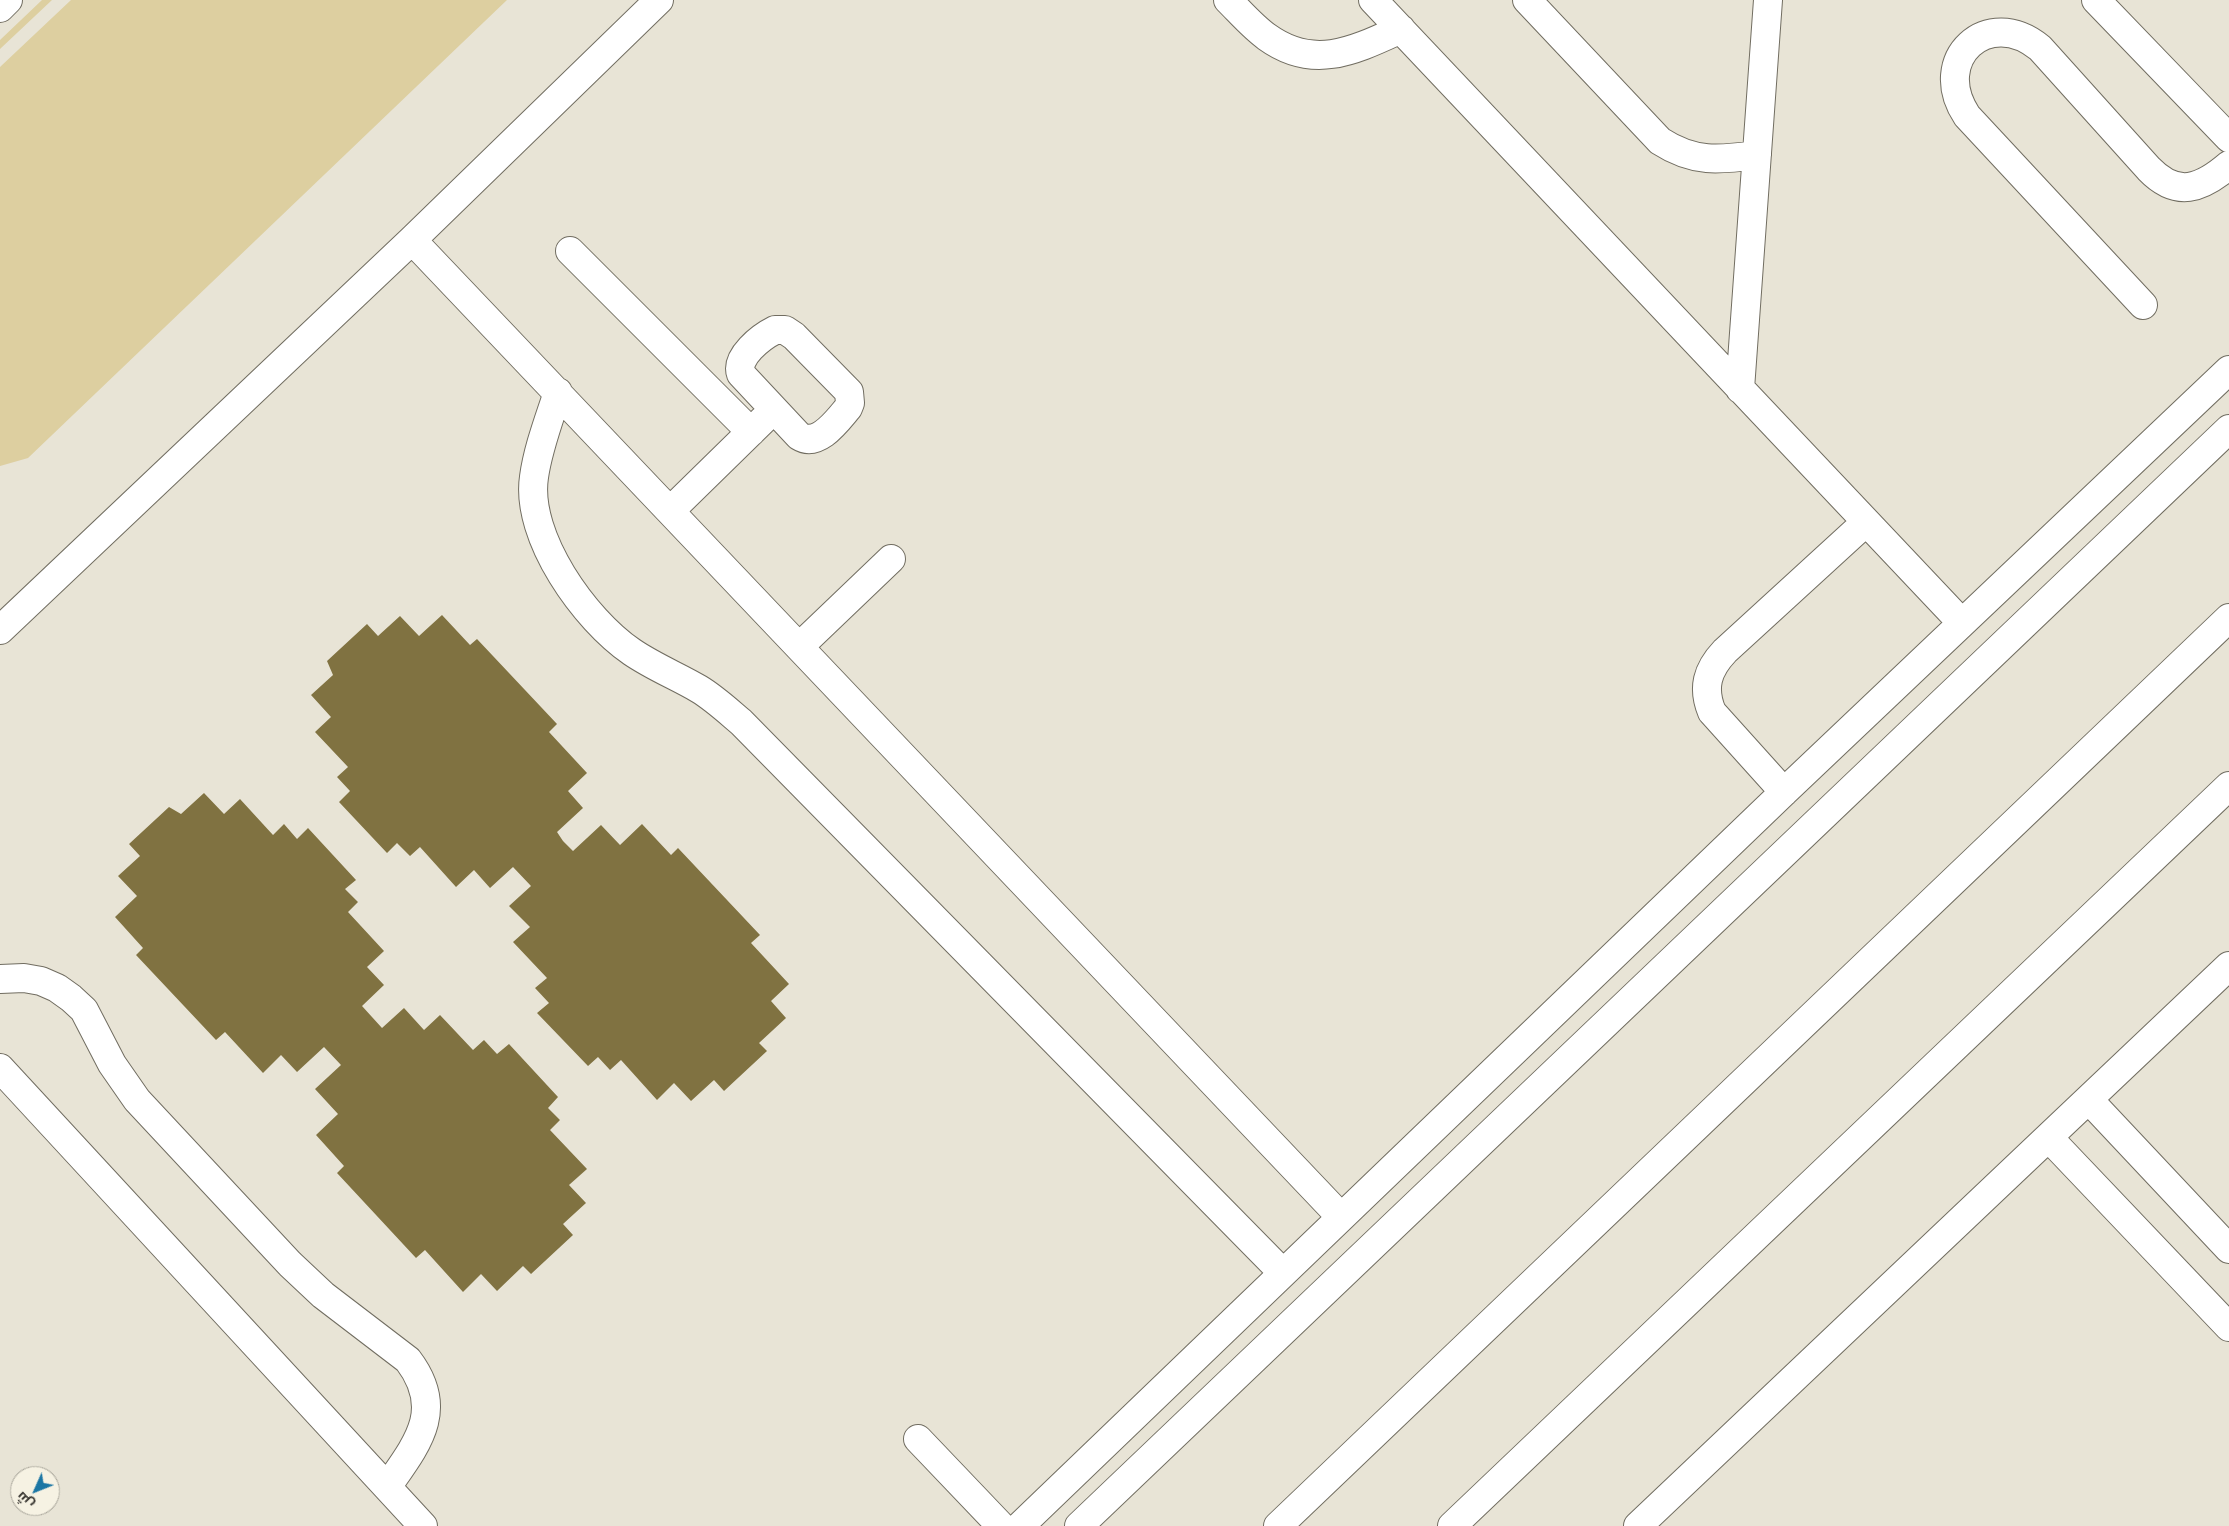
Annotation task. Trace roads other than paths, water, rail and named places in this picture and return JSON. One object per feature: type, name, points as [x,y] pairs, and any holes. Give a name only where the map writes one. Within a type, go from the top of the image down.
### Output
[{"type":"street","points":[[0,8],[8,0]]},
{"type":"street","points":[[0,630],[412,240],[659,0]]},
{"type":"street","points":[[1228,0],[1266,37],[1281,46],[1314,55],[1331,55],[1347,52],[1400,29]]},
{"type":"street","points":[[1373,0],[1962,623]]},
{"type":"street","points":[[1527,0],[1660,141],[1675,150],[1691,156],[1708,159],[1757,155]]},
{"type":"street","points":[[1740,389],[1768,0]]},
{"type":"street","points":[[2096,0],[2229,138]]},
{"type":"street","points":[[2143,305],[1966,116],[1954,92],[1953,78],[1962,54],[1971,44],[1984,36],[1998,32],[2014,33],[2028,38],[2040,48],[2154,173],[2169,184],[2181,187],[2194,187],[2216,176],[2229,165]]},
{"type":"street","points":[[412,240],[1341,1217]]},
{"type":"street","points":[[570,251],[751,432]]},
{"type":"street","points":[[1020,1526],[1784,792],[2229,370]]},
{"type":"street","points":[[558,392],[538,456],[533,500],[545,544],[573,591],[589,613],[608,633],[630,651],[653,666],[701,690],[741,722],[1282,1274]]},
{"type":"street","points":[[670,511],[774,410]]},
{"type":"street","points":[[1079,1526],[2229,429]]},
{"type":"street","points":[[1784,792],[1712,712],[1707,700],[1706,686],[1708,673],[1715,661],[1725,651],[1866,522]]},
{"type":"street","points":[[799,647],[891,559]]},
{"type":"street","points":[[1278,1526],[2229,618]]},
{"type":"street","points":[[1452,1526],[2229,786]]},
{"type":"street","points":[[1638,1526],[2229,966]]},
{"type":"street","points":[[0,979],[24,978],[41,982],[57,988],[72,998],[84,1010],[112,1064],[137,1100],[290,1264],[359,1324],[396,1349],[412,1366],[424,1387],[427,1402],[426,1418],[422,1434],[387,1487]]},
{"type":"street","points":[[0,1068],[423,1526]]},
{"type":"street","points":[[2089,1100],[2229,1249]]},
{"type":"street","points":[[2049,1138],[2229,1327]]},
{"type":"street","points":[[918,1439],[1001,1526]]}]
